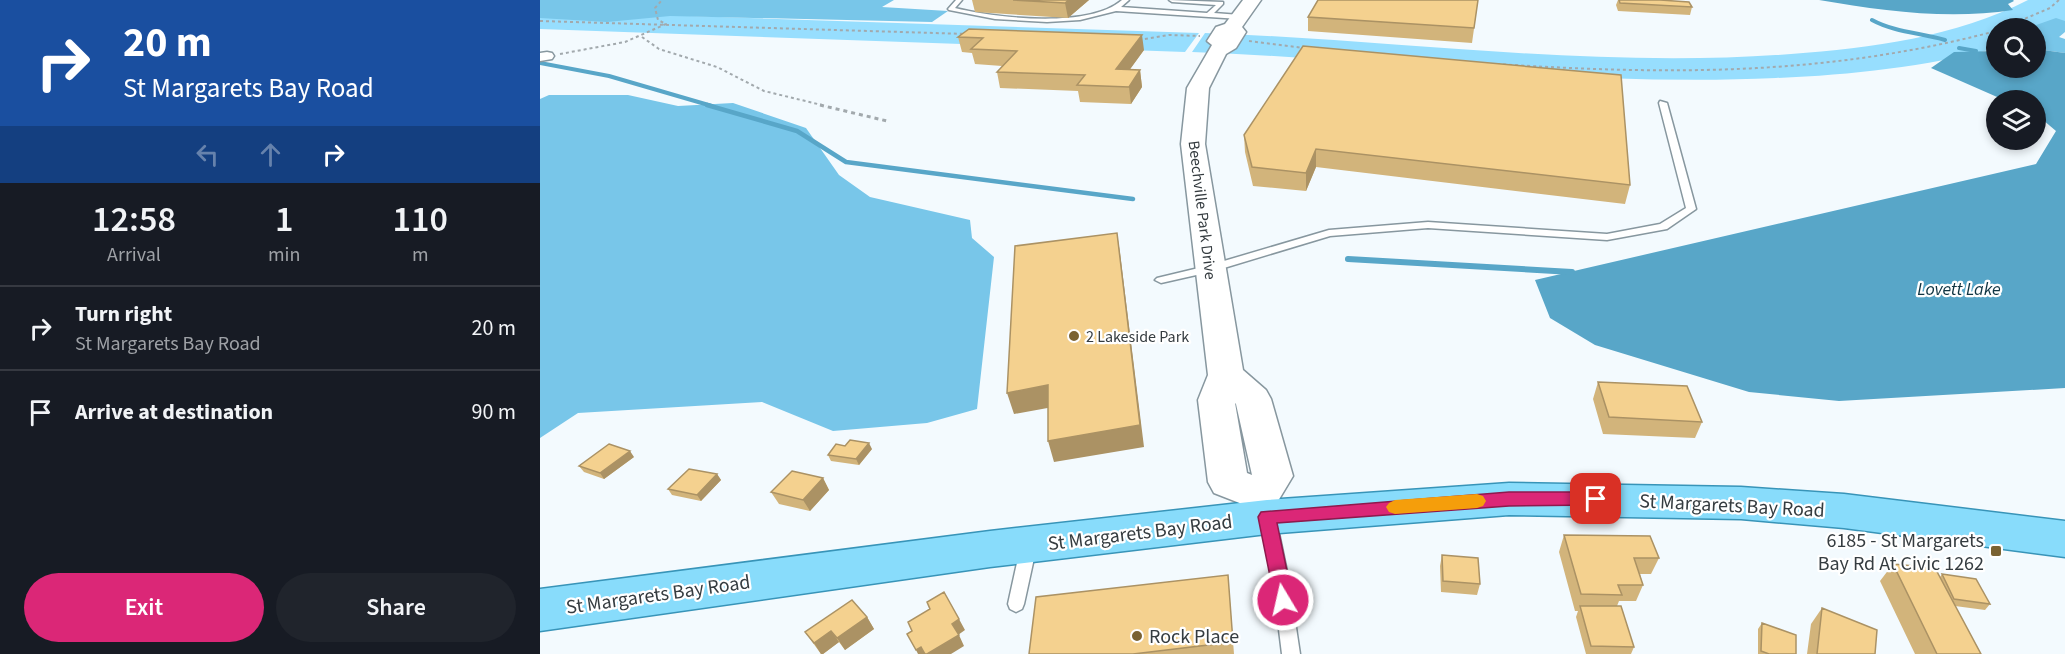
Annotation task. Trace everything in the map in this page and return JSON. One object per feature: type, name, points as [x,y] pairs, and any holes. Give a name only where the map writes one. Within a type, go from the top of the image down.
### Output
[{"type":"main road","name":"St Margarets Bay Road","points":[[540,610],[1029,545],[1264,506],[1509,499],[1630,499],[1844,511],[2065,539]]},
{"type":"street","name":"Beechville Park Drive","points":[[1252,0],[1228,34],[1198,88],[1193,144],[1226,375],[1216,400],[1228,482],[1264,506]]},
{"type":"lane","points":[[958,0],[951,9],[966,13],[1030,18],[1074,19],[1116,9],[1209,15],[1228,34]]},
{"type":"lane","points":[[1116,9],[1126,0]]},
{"type":"lane","points":[[1172,0],[1221,3],[1209,15]]},
{"type":"lane","points":[[1161,280],[1210,269],[1273,249],[1340,232],[1428,225],[1607,237],[1663,227],[1690,209],[1663,103]]},
{"type":"lane","points":[[1264,506],[1281,581],[1291,654]]},
{"type":"lane","points":[[1016,604],[1029,545]]},
{"type":"path","points":[[662,0],[655,8],[658,20],[666,24]]},
{"type":"path","points":[[2026,18],[2050,8],[2059,0]]},
{"type":"path","points":[[540,21],[972,34]]},
{"type":"path","points":[[544,57],[642,37],[666,24]]},
{"type":"path","points":[[1136,40],[1169,35],[1228,34],[1312,49]]},
{"type":"path","points":[[1495,64],[1634,70],[1728,69],[1830,63],[1916,51],[1986,34]]},
{"type":"path","points":[[642,37],[659,50],[717,67],[764,91],[887,121]]},
{"type":"shaded area","points":[[540,0],[894,0],[882,7],[948,11],[932,22],[670,16],[607,22],[540,18]]},
{"type":"shaded area","points":[[2028,0],[2065,0],[2065,24],[2046,27],[2046,18],[1986,18]]},
{"type":"shaded area","points":[[540,11],[1199,33],[1185,52],[540,29]]},
{"type":"shaded area","points":[[1986,18],[1986,51],[1887,69],[1804,77],[1703,80],[1630,79],[1192,52],[1205,33],[1571,56],[1718,58],[1791,54],[1882,44],[1942,32]]},
{"type":"shaded area","points":[[2056,18],[2065,21],[2065,32],[2059,37],[2065,39],[2065,53],[2046,50],[2046,22]]},
{"type":"shaded area","points":[[549,95],[628,95],[678,106],[733,103],[806,128],[839,175],[870,197],[970,220],[972,238],[994,257],[977,409],[927,423],[833,431],[762,402],[578,413],[540,438],[540,99]]},
{"type":"water","points":[[1819,0],[2014,1],[2008,4],[2013,10],[1940,14],[1892,11]]},
{"type":"water","name":"Lovett Lake","points":[[2046,50],[2065,53],[2065,388],[1839,401],[1749,392],[1595,345],[1550,318],[1535,280],[2036,164],[2056,131],[2046,122],[2046,90],[1986,90],[1986,92],[1931,68],[1954,52],[1986,51],[1986,78],[2046,78]]},
{"type":"building","points":[[1013,0],[1069,0],[1065,3]]},
{"type":"building","points":[[1318,0],[1478,0],[1474,28],[1308,17]]},
{"type":"building","points":[[1619,0],[1689,2],[1692,7],[1620,3]]},
{"type":"building","points":[[969,29],[1142,35],[1116,69],[1140,70],[1129,87],[1077,85],[1085,75],[997,72],[1017,51],[971,49],[983,38],[958,37]]},
{"type":"building","points":[[1303,46],[1621,75],[1630,185],[1316,149],[1306,173],[1252,167],[1244,135]]},
{"type":"building","name":"2 Lakeside Park","points":[[1117,233],[1140,425],[1048,441],[1048,385],[1007,393],[1015,246]]},
{"type":"building","points":[[1598,382],[1687,386],[1702,422],[1609,417]]},
{"type":"building","points":[[850,440],[869,443],[856,459],[828,455],[836,444],[845,446]]},
{"type":"building","points":[[609,444],[630,451],[600,473],[579,466]]},
{"type":"building","points":[[689,469],[717,474],[697,495],[668,489]]},
{"type":"building","points":[[792,471],[823,478],[803,500],[771,492]]},
{"type":"building","points":[[1564,535],[1650,536],[1659,558],[1634,558],[1643,585],[1618,585],[1622,595],[1581,594]]},
{"type":"building","points":[[1442,555],[1478,558],[1480,584],[1443,581]]},
{"type":"building","points":[[1893,564],[1935,568],[1981,654],[1937,654]]},
{"type":"building","points":[[1942,574],[1976,579],[1990,604],[1954,599]]},
{"type":"building","name":"Rock Place","points":[[1228,575],[1233,642],[1133,654],[1029,654],[1036,597]]},
{"type":"building","points":[[944,592],[959,619],[952,624],[959,635],[925,654],[921,647],[916,650],[907,634],[912,631],[908,622],[930,609],[927,602]]},
{"type":"building","points":[[852,600],[867,617],[837,638],[831,631],[814,643],[805,632]]},
{"type":"building","points":[[1580,606],[1621,606],[1634,647],[1591,646]]},
{"type":"building","points":[[1822,608],[1877,630],[1875,654],[1817,654]]},
{"type":"building","points":[[1762,623],[1796,635],[1796,654],[1769,654],[1761,651]]},
{"type":"waterway","points":[[1872,20],[1898,30],[1945,40]]},
{"type":"waterway","points":[[1959,48],[1976,51]]},
{"type":"waterway","points":[[540,63],[609,76],[712,106]]},
{"type":"waterway","points":[[707,105],[797,131],[846,162],[1133,199]]},
{"type":"waterway","points":[[1348,259],[1572,272]]},
{"type":"slow traffic","points":[[1395,507],[1477,501]]},
{"type":"place","name":"2 Lakeside Park","points":[[1074,336]]},
{"type":"place","name":"6185 - St Margarets Bay Rd At Civic 1262","points":[[1996,551]]},
{"type":"place","name":"Rock Place","points":[[1137,636]]},
{"type":"route","points":[[1283,600],[1267,517],[1509,499],[1596,499]]}]
